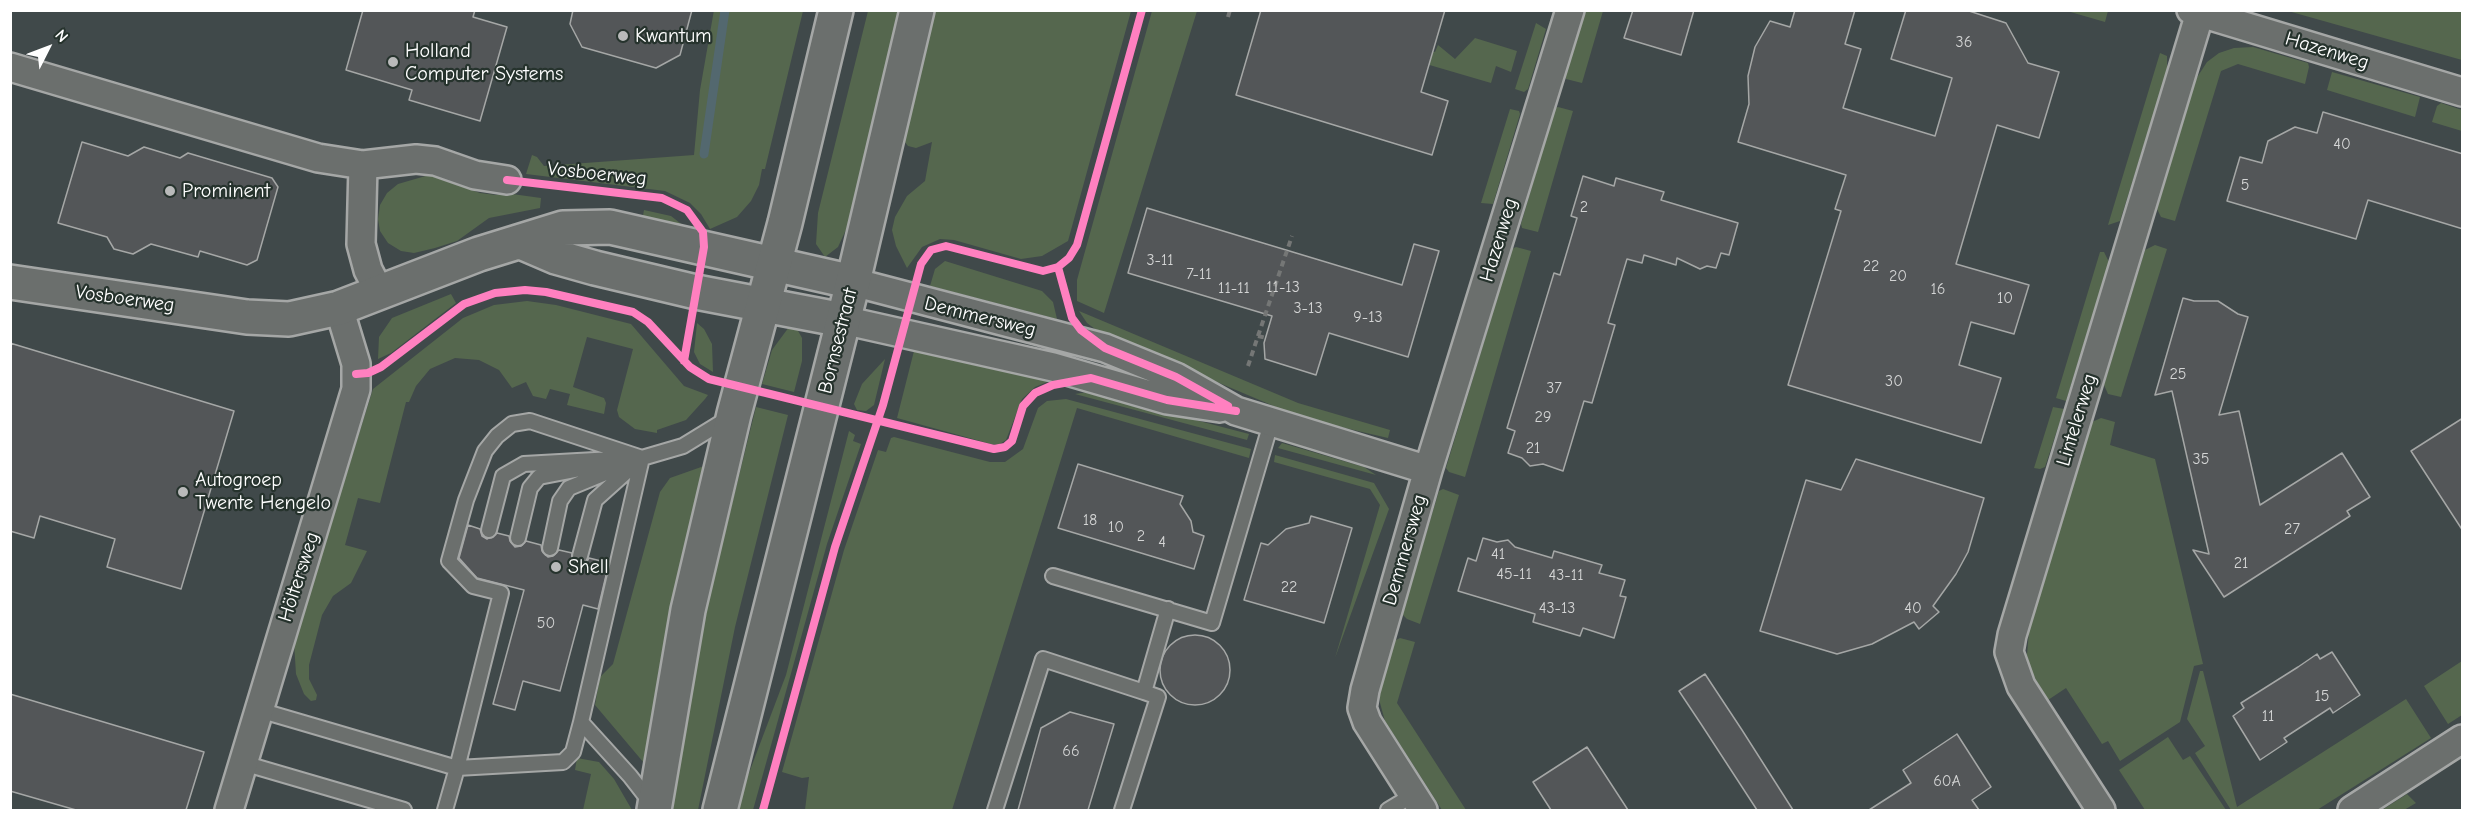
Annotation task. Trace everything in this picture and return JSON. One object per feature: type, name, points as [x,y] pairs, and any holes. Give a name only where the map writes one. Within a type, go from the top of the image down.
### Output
[{"type":"main road","points":[[654,810],[688,610],[734,414],[774,264],[836,10]]},
{"type":"main road","name":"Bornsestraat","points":[[720,810],[853,282],[917,10]]},
{"type":"main road","name":"Vosboerweg","points":[[10,282],[247,317],[289,319],[339,309],[479,254],[563,228],[610,227],[853,282]]},
{"type":"main road","points":[[521,242],[556,257],[595,268],[843,320]]},
{"type":"street","name":"Hazenweg","points":[[1428,470],[1570,10]]},
{"type":"street","name":"Hazenweg","points":[[2196,12],[2463,92]]},
{"type":"street","name":"Lintelerweg","points":[[2101,810],[2021,686],[2009,652],[2012,635],[2196,12]]},
{"type":"street","points":[[10,67],[318,158],[363,165],[416,159],[435,161],[475,175],[507,180]]},
{"type":"street","points":[[363,165],[361,244],[368,270],[380,293]]},
{"type":"street","name":"Demmersweg","points":[[853,282],[1105,348],[1176,377],[1236,411]]},
{"type":"street","name":"Höltersweg","points":[[229,810],[356,389],[356,364],[339,309]]},
{"type":"street","name":"Demmersweg","points":[[843,320],[1053,368],[1167,400],[1236,411],[1428,470],[1365,690],[1362,708],[1367,722],[1418,803]]},
{"type":"street","points":[[2352,810],[2463,739]]},
{"type":"lane","points":[[518,538],[531,488],[539,477],[642,458],[683,446],[709,432],[734,414]]},
{"type":"lane","points":[[444,810],[457,768],[501,593],[473,586],[449,561],[466,500],[485,451],[496,436],[512,424],[530,421],[642,458]]},
{"type":"lane","points":[[1053,576],[1212,623],[1272,423]]},
{"type":"lane","points":[[489,530],[502,476],[524,464],[642,458]]},
{"type":"lane","points":[[550,548],[560,501],[569,488],[642,458]]},
{"type":"lane","points":[[580,556],[595,500],[642,458]]},
{"type":"lane","points":[[259,710],[457,768],[563,762],[573,752],[581,722],[642,458]]},
{"type":"lane","points":[[1144,692],[1168,609]]},
{"type":"lane","points":[[995,810],[1043,659],[1158,697],[1122,810]]},
{"type":"lane","points":[[581,722],[630,776],[654,810]]},
{"type":"lane","points":[[243,763],[404,810]]},
{"type":"lane","points":[[1388,810],[1418,803]]},
{"type":"path","points":[[1227,17],[1230,10]]},
{"type":"path","points":[[1248,366],[1292,236]]},
{"type":"path","points":[[1258,336],[1266,338]]},
{"type":"shaded area","points":[[10,11],[2462,11],[2462,810],[11,810]]},
{"type":"green space","points":[[714,10],[803,11],[765,169],[762,169],[759,185],[751,201],[737,217],[710,229],[701,214],[690,203],[665,191],[526,174],[532,155],[537,157],[544,166],[694,155],[700,90]]},
{"type":"green space","points":[[1585,10],[1603,11],[1582,83],[1566,79],[1565,76]]},
{"type":"green space","points":[[2108,10],[2105,22],[2067,11]]},
{"type":"green space","points":[[868,11],[899,11],[850,221],[838,247],[825,257],[816,244],[818,213]]},
{"type":"green space","points":[[935,11],[1131,11],[1068,241],[1042,256],[1021,259],[954,240],[940,239],[922,247],[907,268],[896,246],[892,230],[895,217],[907,196],[925,181],[932,142],[916,148],[908,146],[904,141]]},
{"type":"green space","points":[[1152,11],[1197,11],[1104,313],[1077,301],[1077,280]]},
{"type":"green space","points":[[2288,11],[2462,11],[2462,60]]},
{"type":"green space","points":[[1536,23],[1546,29],[1528,89],[1524,92],[1515,89]]},
{"type":"green space","points":[[1475,38],[1517,51],[1511,72],[1496,66],[1491,83],[1409,59],[1412,46],[1435,52],[1438,45],[1455,59]]},
{"type":"green space","points":[[2253,47],[2308,63],[2305,84],[2238,64],[2221,71],[2175,221],[2161,217],[2157,209],[2196,79],[2207,62],[2219,53],[2234,48]]},
{"type":"green space","points":[[2160,53],[2167,56],[2167,71],[2120,221],[2108,225]]},
{"type":"green space","points":[[2332,72],[2420,97],[2415,117],[2327,90]]},
{"type":"green space","points":[[2441,103],[2462,110],[2462,131],[2432,122],[2437,106]]},
{"type":"green space","points":[[1555,108],[1573,111],[1538,232],[1522,228],[1521,224]]},
{"type":"green space","points":[[1510,109],[1519,111],[1520,114],[1493,204],[1481,203]]},
{"type":"green space","points":[[429,175],[480,193],[496,195],[512,191],[512,194],[541,198],[540,208],[489,218],[457,241],[435,248],[414,253],[401,251],[388,243],[380,231],[378,219],[380,205],[387,193],[398,184]]},
{"type":"green space","points":[[644,210],[671,216],[689,230],[642,221]]},
{"type":"green space","points":[[2155,245],[2167,249],[2121,397],[2108,394],[2104,385],[2145,250]]},
{"type":"green space","points":[[1516,247],[1531,251],[1465,477],[1449,472],[1446,468],[1512,249]]},
{"type":"green space","points":[[2100,252],[2104,252],[2109,262],[2066,401],[2056,398]]},
{"type":"green space","points":[[945,261],[1042,291],[1053,302],[1057,319],[930,286],[935,269]]},
{"type":"green space","points":[[451,294],[456,303],[391,353],[378,359],[379,337],[392,318]]},
{"type":"green space","points":[[527,301],[556,305],[631,324],[684,386],[708,395],[686,420],[657,430],[657,433],[635,429],[619,417],[617,410],[633,349],[587,337],[573,387],[604,398],[606,403],[604,414],[567,405],[570,394],[550,389],[546,399],[533,396],[526,382],[512,388],[499,370],[479,360],[455,358],[430,369],[416,386],[409,402],[406,402],[380,503],[358,498],[345,545],[367,551],[351,583],[333,596],[322,615],[309,665],[309,679],[317,695],[316,700],[311,701],[304,694],[296,674],[294,642],[373,389],[463,318],[494,305]]},
{"type":"green space","points":[[1079,311],[1298,403],[1390,430],[1388,438],[1302,418],[1099,332],[1087,323]]},
{"type":"green space","points":[[697,323],[704,329],[712,344],[713,372],[700,364],[694,352]]},
{"type":"green space","points":[[789,327],[796,327],[802,338],[802,361],[794,392],[762,384],[772,350]]},
{"type":"green space","points":[[919,350],[1052,380],[1035,387],[1022,399],[1006,440],[998,445],[991,444],[897,418],[914,351]]},
{"type":"green space","points":[[885,359],[874,405],[866,411],[857,410],[854,404],[862,384]]},
{"type":"green space","points":[[1088,392],[1249,434],[1247,440],[1075,394]]},
{"type":"green space","points":[[1066,399],[1251,449],[1249,458],[1077,408],[952,810],[805,810],[809,777],[802,778],[782,772],[844,550],[878,450],[886,452],[891,438],[894,437],[990,462],[1005,462],[1023,449],[1038,408],[1047,401]]},
{"type":"green space","points":[[756,407],[788,415],[735,627],[698,810],[673,810],[688,682]]},
{"type":"green space","points":[[2053,407],[2064,409],[2045,467],[2034,468]]},
{"type":"green space","points":[[2101,418],[2115,422],[2110,445],[2155,459],[2203,664],[2194,666],[2180,722],[2120,761],[2108,741],[2102,744],[2066,688],[2048,700],[2033,675],[2027,655],[2029,631],[2092,422]]},
{"type":"green space","points":[[849,431],[855,435],[853,441],[861,444],[827,544],[753,810],[735,810],[786,675]]},
{"type":"green space","points":[[1282,443],[1364,467],[1376,475],[1278,448]]},
{"type":"green space","points":[[1275,455],[1374,483],[1389,509],[1335,658],[1380,505],[1370,489],[1274,462]]},
{"type":"green space","points":[[704,466],[659,670],[644,763],[595,705],[600,677],[613,664],[660,492],[670,478]]},
{"type":"green space","points":[[1443,489],[1459,495],[1420,624],[1407,619],[1402,614],[1439,491]]},
{"type":"green space","points":[[1400,638],[1415,642],[1397,703],[1466,810],[1442,810],[1385,721],[1380,703],[1380,685],[1394,641]]},
{"type":"green space","points":[[2462,661],[2462,715],[2448,724],[2424,686]]},
{"type":"green space","points":[[2200,671],[2203,671],[2237,807],[2406,699],[2431,738],[2317,810],[2231,810],[2195,753],[2205,746],[2187,719]]},
{"type":"green space","points":[[2168,737],[2183,760],[2190,756],[2226,810],[2145,810],[2119,770]]},
{"type":"green space","points":[[577,758],[599,762],[614,779],[632,810],[583,810],[591,774],[575,770]]},
{"type":"green space","points":[[2407,794],[2416,803],[2404,810],[2382,810]]},
{"type":"building","points":[[363,10],[475,10],[473,17],[507,27],[480,121],[409,100],[412,90],[346,70]]},
{"type":"building","points":[[573,10],[692,10],[680,55],[656,68],[582,47],[570,24]]},
{"type":"building","points":[[1261,10],[1445,10],[1421,92],[1448,101],[1432,155],[1236,95]]},
{"type":"building","points":[[1633,10],[1694,10],[1681,55],[1624,38]]},
{"type":"building","points":[[1795,10],[1855,10],[1845,44],[1861,49],[1843,108],[1935,136],[1952,78],[1891,59],[1906,10],[1966,10],[2006,23],[2028,63],[2059,72],[2039,138],[1997,125],[1956,264],[2029,285],[2014,334],[1971,322],[1959,365],[2001,378],[1981,443],[1788,385],[1841,211],[1835,209],[1846,175],[1738,142],[1749,104],[1748,76],[1755,47],[1770,21],[1790,27]]},
{"type":"building","points":[[2323,112],[2463,154],[2463,229],[2368,200],[2356,239],[2227,201],[2240,157],[2262,163],[2268,141],[2295,127],[2317,133]]},
{"type":"building","points":[[82,142],[128,156],[144,147],[180,158],[188,153],[272,178],[278,187],[257,260],[247,265],[200,251],[198,257],[151,244],[133,254],[114,249],[107,237],[58,223]]},
{"type":"building","points":[[1583,176],[1614,186],[1616,178],[1664,192],[1661,200],[1738,223],[1729,255],[1721,253],[1716,268],[1707,266],[1700,269],[1677,258],[1676,265],[1644,255],[1642,263],[1627,259],[1608,323],[1615,325],[1592,403],[1584,401],[1563,471],[1543,464],[1530,466],[1522,458],[1508,453],[1515,431],[1507,428],[1554,273],[1560,275],[1577,218],[1571,216]]},
{"type":"building","points":[[1147,208],[1402,285],[1414,244],[1439,251],[1408,357],[1329,333],[1316,375],[1265,359],[1264,343],[1272,316],[1128,273]]},
{"type":"building","points":[[2183,298],[2194,301],[2218,301],[2238,314],[2248,317],[2219,415],[2239,411],[2260,505],[2342,453],[2370,497],[2347,511],[2350,516],[2224,597],[2193,550],[2209,554],[2172,391],[2155,395]]},
{"type":"building","points":[[10,343],[234,411],[181,589],[107,567],[115,539],[40,516],[34,538],[10,531]]},
{"type":"building","points":[[2463,418],[2463,531],[2411,451]]},
{"type":"building","points":[[1856,459],[1984,498],[1968,552],[1956,574],[1933,606],[1939,612],[1919,629],[1914,622],[1872,644],[1837,654],[1760,631],[1806,480],[1841,490]]},
{"type":"building","points":[[1078,464],[1183,496],[1180,504],[1191,521],[1193,532],[1204,536],[1194,569],[1058,528]]},
{"type":"building","points":[[1311,516],[1352,528],[1324,623],[1244,600],[1261,543],[1268,545],[1286,529],[1309,523]]},
{"type":"building","points":[[468,525],[480,529],[482,536],[487,539],[497,533],[509,536],[515,547],[521,546],[526,541],[541,545],[542,551],[548,557],[553,556],[559,550],[572,553],[572,559],[578,565],[586,563],[589,558],[609,563],[598,609],[583,605],[560,691],[523,681],[515,710],[493,704],[524,590],[477,578],[459,558]]},
{"type":"building","points":[[1483,538],[1497,542],[1508,540],[1515,547],[1552,558],[1554,551],[1602,565],[1599,573],[1625,580],[1620,596],[1626,597],[1614,638],[1583,628],[1580,636],[1533,622],[1535,614],[1458,591],[1468,558],[1476,561]]},
{"type":"building","points":[[1195,635],[1208,638],[1220,645],[1227,657],[1230,670],[1227,683],[1220,695],[1208,702],[1195,705],[1182,702],[1170,695],[1163,683],[1160,670],[1163,657],[1170,645],[1182,638]]},
{"type":"building","points":[[2332,652],[2360,695],[2333,713],[2330,708],[2284,738],[2287,742],[2260,760],[2233,716],[2244,708],[2241,703],[2317,654],[2320,659]]},
{"type":"building","points":[[1705,674],[1793,810],[1757,810],[1679,691]]},
{"type":"building","points":[[10,694],[204,752],[186,810],[76,810],[10,791]]},
{"type":"building","points":[[1070,712],[1114,724],[1088,810],[1018,810],[1041,728]]},
{"type":"building","points":[[1957,734],[1991,787],[1972,800],[1979,810],[1869,810],[1911,783],[1903,770]]},
{"type":"building","points":[[1587,747],[1628,810],[1551,810],[1533,782]]},
{"type":"waterway","points":[[704,154],[725,10]]},
{"type":"cycle path","points":[[763,810],[835,547],[883,405],[921,264],[931,250],[946,246],[1043,271],[1058,267],[1069,258],[1077,245],[1142,10]]},
{"type":"cycle path","points":[[507,180],[662,198],[687,210],[703,232],[704,247],[684,361]]},
{"type":"cycle path","points":[[1058,267],[1072,318],[1081,330],[1105,348],[1176,377],[1228,406]]},
{"type":"cycle path","points":[[356,374],[368,373],[381,367],[464,304],[495,293],[525,290],[546,292],[633,312],[648,322],[690,367],[709,379],[994,449],[1005,447],[1012,441],[1023,406],[1035,393],[1053,385],[1091,378],[1167,400],[1236,411]]},
{"type":"place","name":"Kwantum","points":[[623,36]]},
{"type":"place","name":"Holland Computer Systems","points":[[393,62]]},
{"type":"place","name":"Prominent","points":[[170,191]]},
{"type":"place","name":"Autogroep Twente Hengelo","points":[[183,492]]},
{"type":"place","name":"Shell","points":[[556,567]]}]
